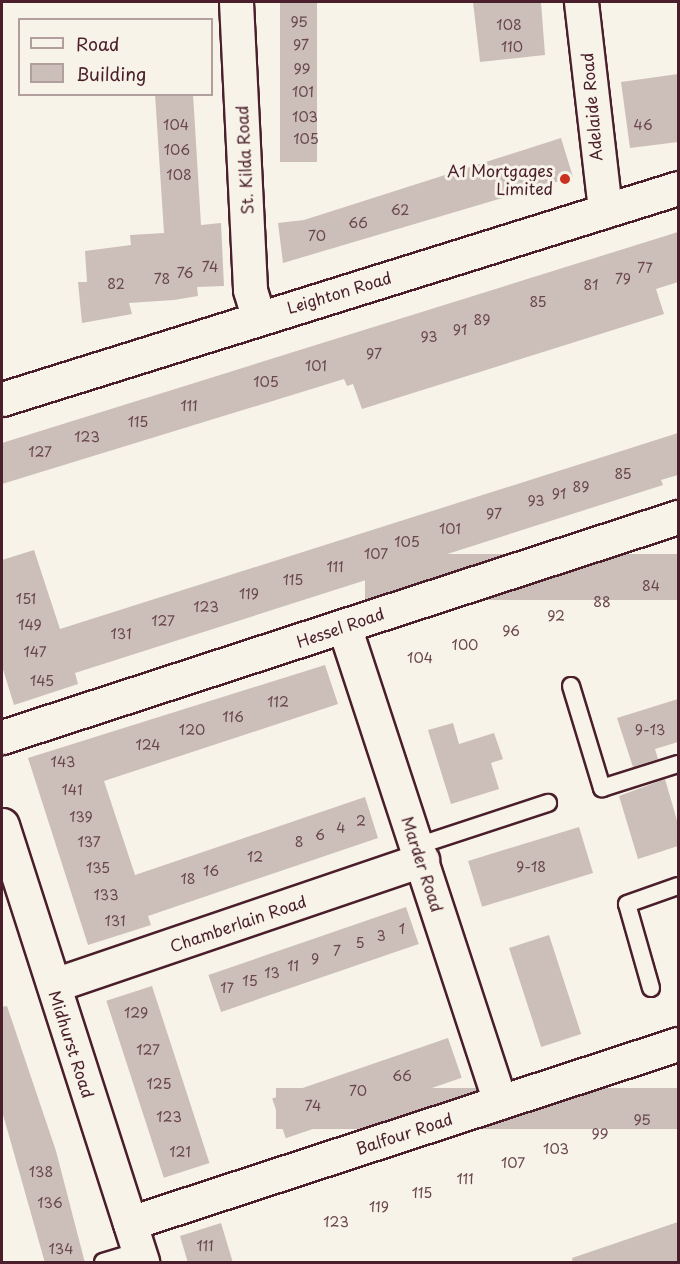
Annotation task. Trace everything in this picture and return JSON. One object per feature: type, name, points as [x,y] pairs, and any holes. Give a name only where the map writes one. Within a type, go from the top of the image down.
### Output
[{"type":"street","name":"St. Kilda Road","points":[[236,2],[250,290],[258,317]]},
{"type":"street","name":"Adelaide Road","points":[[581,2],[605,211]]},
{"type":"street","name":"Leighton Road","points":[[2,399],[258,317],[678,188]]},
{"type":"street","name":"Hessel Road","points":[[2,737],[678,517]]},
{"type":"street","name":"Marder Road","points":[[344,626],[500,1102]]},
{"type":"street","name":"Midhurst Road","points":[[2,825],[137,1246]]},
{"type":"street","name":"Chamberlain Road","points":[[54,985],[420,853]]},
{"type":"street","name":"Balfour Road","points":[[137,1246],[500,1102],[678,1044]]},
{"type":"lane","points":[[571,686],[602,788],[678,764]]},
{"type":"lane","points":[[420,853],[548,803]]},
{"type":"lane","points":[[651,988],[627,904],[678,886]]},
{"type":"lane","points":[[103,1263],[137,1246]]},
{"type":"building","points":[[280,2],[317,2],[317,162],[280,162]]},
{"type":"building","points":[[473,2],[541,2],[545,55],[480,62]]},
{"type":"building","points":[[678,74],[678,142],[630,148],[621,82]]},
{"type":"building","points":[[155,96],[193,96],[201,225],[221,223],[224,286],[197,287],[198,296],[129,303],[132,314],[82,323],[78,282],[87,282],[85,251],[131,245],[130,235],[164,233]]},
{"type":"building","points":[[561,138],[573,177],[283,263],[278,223],[304,220]]},
{"type":"building","points":[[678,232],[678,282],[656,289],[664,314],[362,409],[353,384],[347,386],[344,379],[2,484],[2,443]]},
{"type":"building","points":[[678,433],[678,475],[661,480],[663,485],[75,673],[78,684],[14,705],[2,666],[2,560],[34,550],[60,629]]},
{"type":"building","points":[[365,554],[678,554],[678,600],[365,600]]},
{"type":"building","points":[[325,665],[338,704],[104,781],[135,875],[365,797],[378,838],[148,916],[151,925],[88,945],[28,758]]},
{"type":"building","points":[[678,699],[678,742],[655,749],[658,759],[633,767],[617,718]]},
{"type":"building","points":[[453,723],[459,744],[494,733],[503,759],[491,763],[499,789],[451,804],[428,730]]},
{"type":"building","points":[[665,779],[678,824],[678,846],[638,859],[619,796]]},
{"type":"building","points":[[579,827],[593,873],[482,907],[468,861]]},
{"type":"building","points":[[406,907],[419,944],[221,1012],[208,975]]},
{"type":"building","points":[[549,935],[581,1034],[541,1047],[509,948]]},
{"type":"building","points":[[152,986],[209,1163],[164,1178],[106,1001]]},
{"type":"building","points":[[7,1006],[56,1151],[85,1263],[45,1263],[2,1111],[2,1007]]},
{"type":"building","points":[[448,1038],[462,1078],[286,1138],[272,1099]]},
{"type":"building","points":[[276,1088],[678,1088],[678,1129],[276,1129]]},
{"type":"building","points":[[678,1222],[678,1263],[573,1263],[572,1258]]},
{"type":"building","points":[[221,1223],[233,1263],[188,1263],[180,1236]]},
{"type":"place","name":"A1 Mortgages Limited","points":[[565,179]]}]
